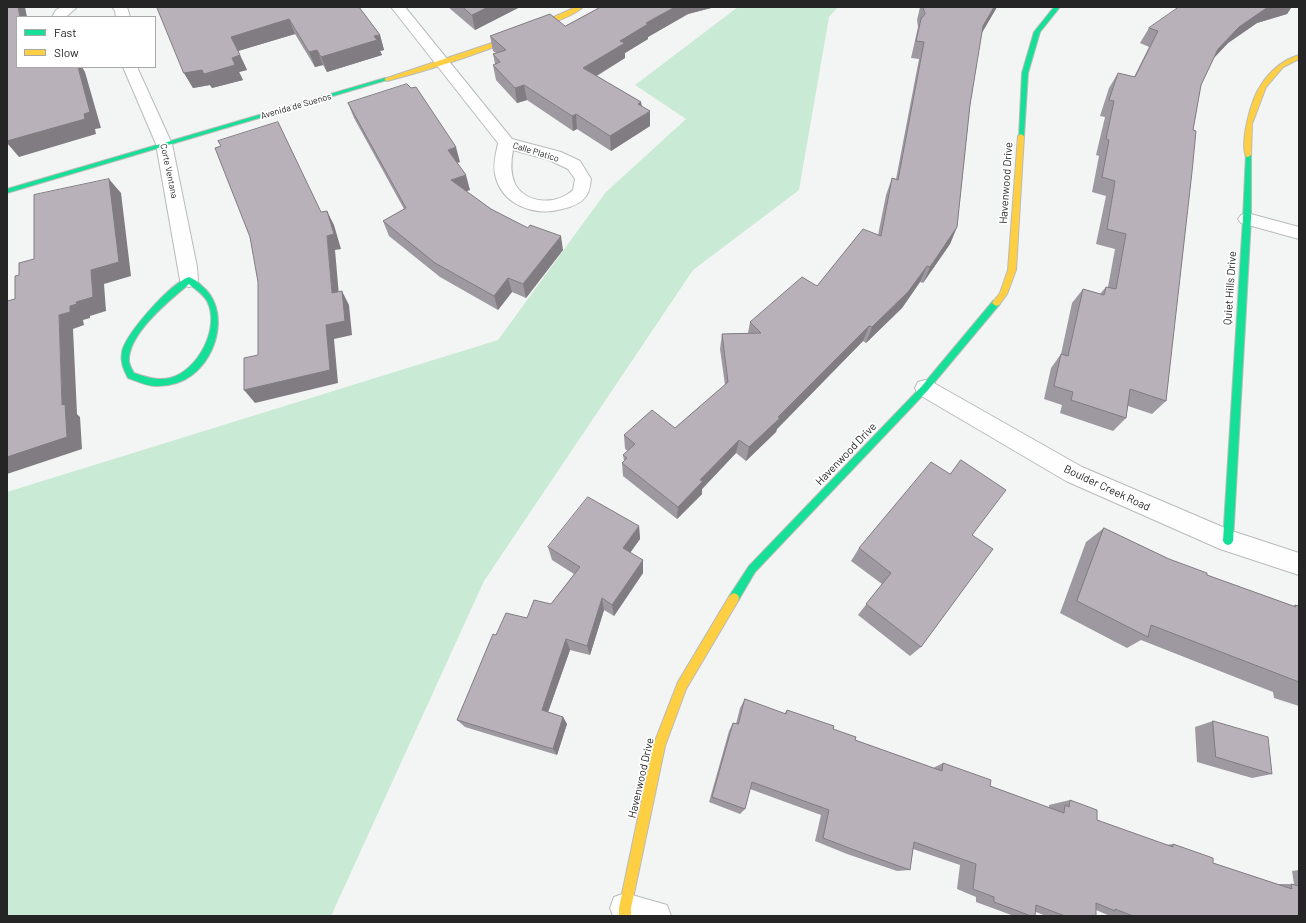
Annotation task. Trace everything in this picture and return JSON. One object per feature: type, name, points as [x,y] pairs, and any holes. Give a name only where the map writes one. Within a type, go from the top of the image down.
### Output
[{"type":"street","points":[[60,16],[61,13],[70,7]]},
{"type":"street","points":[[119,7],[122,10],[123,16]]},
{"type":"street","name":"Calle Platico","points":[[398,7],[506,143],[543,152],[574,165],[583,179],[581,191],[570,201],[553,207],[536,206],[520,199],[511,189],[504,177],[502,160],[506,143]]},
{"type":"street","name":"Avenida de Suenos","points":[[7,191],[444,63],[546,25],[580,7]]},
{"type":"street","name":"Havenwood Drive","points":[[625,912],[659,746],[682,686],[752,569],[925,388],[1003,294],[1012,270],[1026,72],[1037,32],[1058,7]]},
{"type":"street","name":"Quiet Hills Drive","points":[[1228,541],[1247,219],[1249,124],[1263,86],[1281,66],[1299,57]]},
{"type":"street","name":"Corte Ventana","points":[[130,68],[164,144],[188,267],[189,280]]},
{"type":"street","points":[[1247,219],[1299,233]]},
{"type":"street","points":[[189,280],[204,291],[213,306],[215,324],[210,344],[200,364],[183,377],[157,383],[131,376],[125,361],[131,340],[165,299],[189,280]]},
{"type":"street","name":"Boulder Creek Road","points":[[925,388],[1074,474],[1228,541],[1299,564]]},
{"type":"street","points":[[625,912],[656,916]]},
{"type":"green space","points":[[738,7],[838,7],[829,17],[799,190],[693,270],[484,581],[331,916],[7,916],[7,492],[498,340],[606,192],[686,119],[635,85]]},
{"type":"building","points":[[7,7],[18,7],[20,16],[16,16],[16,68],[78,68],[90,112],[84,114],[85,119],[7,141]]},
{"type":"building","points":[[157,7],[359,7],[380,35],[374,36],[377,40],[321,57],[317,50],[309,52],[289,19],[231,37],[240,55],[232,58],[235,65],[204,74],[202,70],[184,73]]},
{"type":"building","points":[[463,7],[488,7],[472,15]]},
{"type":"building","points":[[601,7],[675,7],[646,23],[648,24],[620,41],[625,43],[583,68],[641,102],[638,104],[650,111],[610,136],[576,114],[572,116],[524,85],[515,88],[493,65],[500,62],[493,54],[506,50],[490,36],[550,14],[565,26]]},
{"type":"building","points":[[923,7],[994,7],[983,26],[970,105],[957,227],[930,267],[927,266],[908,292],[872,327],[869,326],[778,417],[780,418],[749,447],[739,440],[700,480],[703,481],[678,507],[622,463],[627,458],[623,455],[635,444],[624,435],[652,410],[675,428],[728,382],[722,334],[761,333],[750,322],[802,277],[817,286],[863,229],[881,236],[892,178],[898,180],[924,42],[916,41],[921,19],[925,14]]},
{"type":"building","points":[[1179,7],[1268,7],[1239,27],[1218,49],[1201,85],[1193,130],[1196,131],[1192,172],[1166,401],[1130,389],[1126,418],[1071,400],[1073,392],[1054,386],[1061,354],[1068,356],[1083,289],[1104,295],[1106,287],[1116,289],[1126,234],[1107,229],[1115,181],[1102,177],[1109,140],[1106,139],[1114,101],[1109,100],[1118,73],[1135,77],[1158,31],[1149,28]]},
{"type":"building","points":[[407,84],[411,88],[416,87],[456,147],[448,150],[466,175],[451,180],[491,209],[528,228],[530,225],[561,236],[523,284],[508,278],[494,296],[435,263],[383,221],[406,208],[348,103]]},
{"type":"building","points":[[278,122],[321,212],[327,211],[334,234],[327,236],[332,293],[342,291],[345,321],[326,325],[330,370],[244,390],[244,358],[258,355],[258,282],[250,237],[215,148],[221,146],[218,141]]},
{"type":"building","points":[[109,179],[119,262],[91,270],[93,297],[76,302],[77,304],[70,306],[70,312],[59,315],[62,405],[65,404],[67,437],[7,457],[7,301],[15,299],[15,276],[19,275],[19,263],[34,259],[34,195]]},
{"type":"building","points":[[961,460],[1006,490],[972,535],[993,549],[921,647],[866,604],[891,573],[859,548],[931,462],[950,474]]},
{"type":"building","points":[[588,497],[639,526],[623,548],[643,560],[612,605],[602,598],[587,646],[566,639],[542,710],[563,717],[553,749],[457,720],[493,634],[496,635],[506,613],[527,618],[534,600],[551,604],[580,567],[548,547]]},
{"type":"building","points":[[1104,528],[1169,559],[1207,573],[1207,575],[1296,607],[1295,605],[1299,606],[1299,682],[1151,625],[1148,637],[1077,601]]},
{"type":"building","points":[[745,699],[786,714],[787,710],[834,726],[833,729],[856,737],[855,740],[942,771],[943,763],[991,780],[990,786],[1064,813],[1065,805],[1069,807],[1070,800],[1097,810],[1097,820],[1173,847],[1173,844],[1213,858],[1213,863],[1292,889],[1291,884],[1299,886],[1299,916],[1133,916],[1115,909],[1115,911],[1096,903],[1096,916],[1065,916],[1036,905],[1035,916],[1031,916],[994,902],[994,897],[973,889],[976,864],[914,842],[910,870],[857,851],[823,838],[829,810],[752,782],[745,809],[712,797],[733,723],[738,724]]},
{"type":"building","points":[[1213,721],[1268,737],[1272,774],[1216,757]]},
{"type":"traffic: fast","points":[[1021,136],[1025,73],[1037,32],[1057,7]]},
{"type":"traffic: fast","points":[[7,191],[387,79]]},
{"type":"traffic: fast","points":[[1228,541],[1247,219],[1248,155]]},
{"type":"traffic: fast","points":[[189,280],[207,295],[214,310],[212,336],[204,357],[189,372],[180,378],[170,381],[155,383],[131,376],[125,362],[126,351],[131,340],[149,316],[189,280]]},
{"type":"traffic: fast","points":[[734,598],[752,569],[925,388],[996,303]]},
{"type":"traffic: slow","points":[[387,79],[510,39],[557,19],[580,7]]},
{"type":"traffic: slow","points":[[1248,155],[1249,124],[1263,86],[1281,66],[1299,57]]},
{"type":"traffic: slow","points":[[996,303],[1003,294],[1012,270],[1021,136]]},
{"type":"traffic: slow","points":[[625,916],[625,908],[659,746],[682,686],[734,598]]}]
